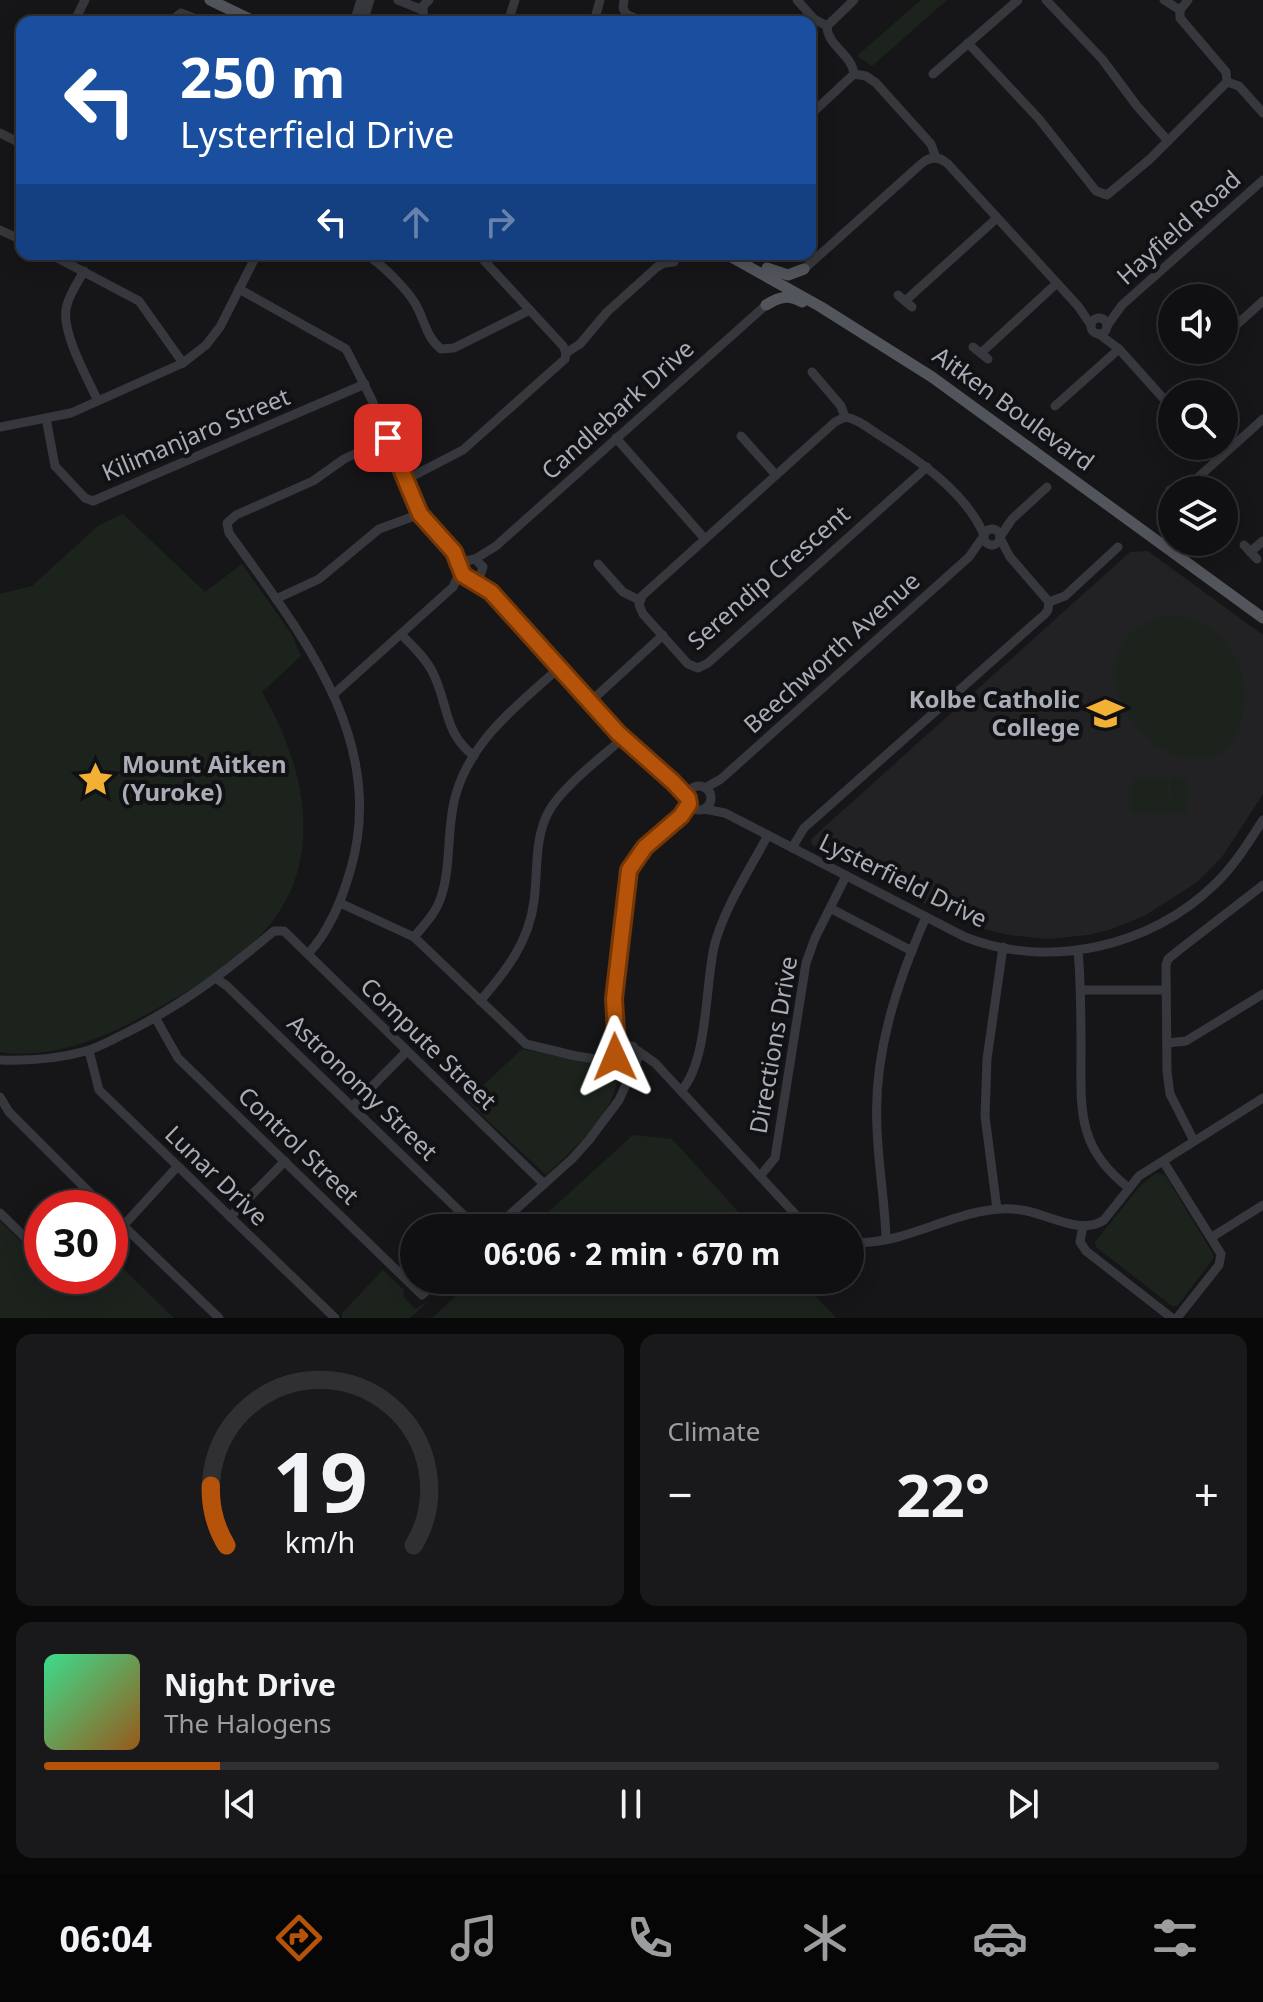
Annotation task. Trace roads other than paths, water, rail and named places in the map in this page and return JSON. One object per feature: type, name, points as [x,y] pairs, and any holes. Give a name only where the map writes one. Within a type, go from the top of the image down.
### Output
[{"type":"main road","points":[[210,0],[243,16]]},
{"type":"main road","name":"Aitken Boulevard","points":[[737,260],[881,344],[985,414],[1263,618]]},
{"type":"main road","points":[[754,260],[783,275],[804,269]]},
{"type":"main road","points":[[804,269],[799,285],[812,302]]},
{"type":"main road","points":[[764,274],[772,291],[766,305]]},
{"type":"main road","points":[[766,305],[782,297],[791,297],[881,344]]},
{"type":"street","points":[[398,0],[416,9],[426,4]]},
{"type":"street","points":[[797,0],[811,16]]},
{"type":"street","points":[[827,26],[854,0]]},
{"type":"street","points":[[933,74],[1018,0]]},
{"type":"street","points":[[1046,0],[1102,59],[1168,141]]},
{"type":"street","points":[[1164,0],[1180,10]]},
{"type":"street","points":[[1188,0],[1180,10],[1182,22],[1226,72],[1227,82]]},
{"type":"street","points":[[816,20],[827,26]]},
{"type":"street","points":[[827,26],[828,34],[852,64],[854,74]]},
{"type":"street","points":[[968,43],[1039,119],[1099,194],[1114,192],[1227,82]]},
{"type":"street","points":[[816,109],[854,74]]},
{"type":"street","points":[[854,74],[870,77],[927,139],[933,158]]},
{"type":"street","points":[[1227,82],[1239,86],[1263,113]]},
{"type":"street","points":[[933,158],[945,161],[1078,306],[1100,325],[1158,392]]},
{"type":"street","points":[[816,259],[933,158]]},
{"type":"street","name":"Hayfield Road","points":[[1100,325],[1261,186]]},
{"type":"street","points":[[905,301],[997,218]]},
{"type":"street","points":[[62,260],[139,301],[183,363]]},
{"type":"street","points":[[0,427],[71,413],[183,363],[214,336],[251,260]]},
{"type":"street","points":[[376,260],[415,302],[430,341],[441,349],[454,348],[530,310]]},
{"type":"street","points":[[405,480],[463,450],[565,359],[563,346],[484,260]]},
{"type":"street","points":[[804,269],[814,260]]},
{"type":"street","points":[[566,353],[580,344],[607,312],[657,267],[674,262]]},
{"type":"street","points":[[84,271],[66,313],[72,343],[98,401]]},
{"type":"street","points":[[981,353],[1057,283]]},
{"type":"street","points":[[239,289],[346,349],[365,384],[420,514],[623,738],[694,805]]},
{"type":"street","points":[[1238,323],[1263,301]]},
{"type":"street","name":"Candlebark Drive","points":[[334,694],[766,305]]},
{"type":"street","points":[[1057,407],[1119,349]]},
{"type":"street","points":[[812,372],[841,406],[845,417]]},
{"type":"street","name":"Kilimanjaro Street","points":[[46,418],[55,466],[85,498],[93,501],[365,384]]},
{"type":"street","points":[[639,600],[836,421],[845,417],[927,467],[1049,602],[1045,614],[800,833],[795,849]]},
{"type":"street","points":[[1238,441],[1263,419]]},
{"type":"street","points":[[741,436],[776,475]]},
{"type":"street","points":[[308,954],[323,935],[340,903],[358,839],[360,784],[352,739],[334,694],[298,631],[229,533],[227,523],[236,515],[313,481],[344,459],[388,438]]},
{"type":"street","points":[[616,438],[705,539]]},
{"type":"street","points":[[1199,476],[1217,460]]},
{"type":"street","name":"Serendip Crescent","points":[[598,564],[623,592],[639,600],[640,610],[688,664],[703,667],[927,467]]},
{"type":"street","points":[[992,537],[1047,487]]},
{"type":"street","points":[[276,599],[319,579],[379,529],[420,514]]},
{"type":"street","name":"Beechworth Avenue","points":[[709,794],[721,779],[992,537]]},
{"type":"street","points":[[1250,552],[1263,541]]},
{"type":"street","points":[[1049,602],[1065,596],[1118,547]]},
{"type":"street","points":[[401,634],[430,667],[454,736],[474,756]]},
{"type":"street","points":[[590,702],[663,635]]},
{"type":"street","points":[[414,937],[432,916],[442,896],[454,802],[474,756],[499,723],[559,668]]},
{"type":"street","points":[[480,1001],[521,947],[534,905],[540,839],[550,809],[623,738]]},
{"type":"street","points":[[673,782],[709,794]]},
{"type":"street","points":[[694,788],[694,805]]},
{"type":"street","points":[[623,1092],[617,1057],[614,999],[629,870],[645,847],[709,794]]},
{"type":"street","name":"Lysterfield Drive","points":[[709,794],[725,813]]},
{"type":"street","name":"Lysterfield Drive","points":[[694,805],[725,813],[973,940],[1046,952],[1108,944],[1141,933],[1193,903],[1230,869],[1262,823]]},
{"type":"street","points":[[682,1090],[695,1069],[714,948],[720,928],[768,835]]},
{"type":"street","name":"Directions Drive","points":[[761,1175],[775,1158],[806,963],[846,876]]},
{"type":"street","points":[[1194,1141],[1170,1094],[1166,965],[1168,959],[1263,885]]},
{"type":"street","points":[[340,903],[414,937],[526,1044],[593,1059],[617,1057],[634,1048]]},
{"type":"street","points":[[830,908],[912,951]]},
{"type":"street","points":[[886,1239],[876,1124],[882,1050],[891,1005],[926,917]]},
{"type":"street","name":"Compute Street","points":[[217,979],[274,931],[284,931],[544,1184]]},
{"type":"street","points":[[997,1209],[985,1116],[987,1059],[1003,947]]},
{"type":"street","points":[[1078,950],[1081,1112],[1095,1152],[1108,1170],[1129,1188]]},
{"type":"street","points":[[0,1061],[38,1061],[89,1051],[156,1019],[217,979]]},
{"type":"street","name":"Astronomy Street","points":[[217,979],[463,1214]]},
{"type":"street","points":[[1081,990],[1166,990]]},
{"type":"street","points":[[1167,1043],[1186,1041],[1263,994]]},
{"type":"street","name":"Control Street","points":[[156,1019],[178,1058],[400,1273]]},
{"type":"street","points":[[511,1214],[589,1140],[623,1092],[639,1056],[615,1023]]},
{"type":"street","points":[[634,1048],[682,1090],[795,1214]]},
{"type":"street","name":"Lunar Drive","points":[[89,1051],[99,1090],[335,1318]]},
{"type":"street","points":[[352,1107],[406,1052]]},
{"type":"street","points":[[617,1057],[623,1068],[660,1069]]},
{"type":"street","points":[[0,1097],[9,1112],[86,1190]]},
{"type":"street","points":[[864,1241],[886,1239],[997,1209],[1025,1211],[1091,1227],[1104,1220],[1139,1176],[1263,1098]]},
{"type":"street","points":[[230,1217],[285,1161]]},
{"type":"street","points":[[1083,1226],[1080,1242],[1086,1251],[1175,1318],[1219,1265],[1221,1254],[1163,1161]]},
{"type":"street","points":[[128,1221],[177,1167]]},
{"type":"street","points":[[1212,1237],[1263,1205]]},
{"type":"street","points":[[0,1213],[24,1236]]},
{"type":"street","points":[[128,1231],[219,1318]]},
{"type":"place","name":"Kolbe Catholic College","points":[[1106,714]]},
{"type":"place","name":"Mount Aitken (Yuroke)","points":[[96,779]]}]
